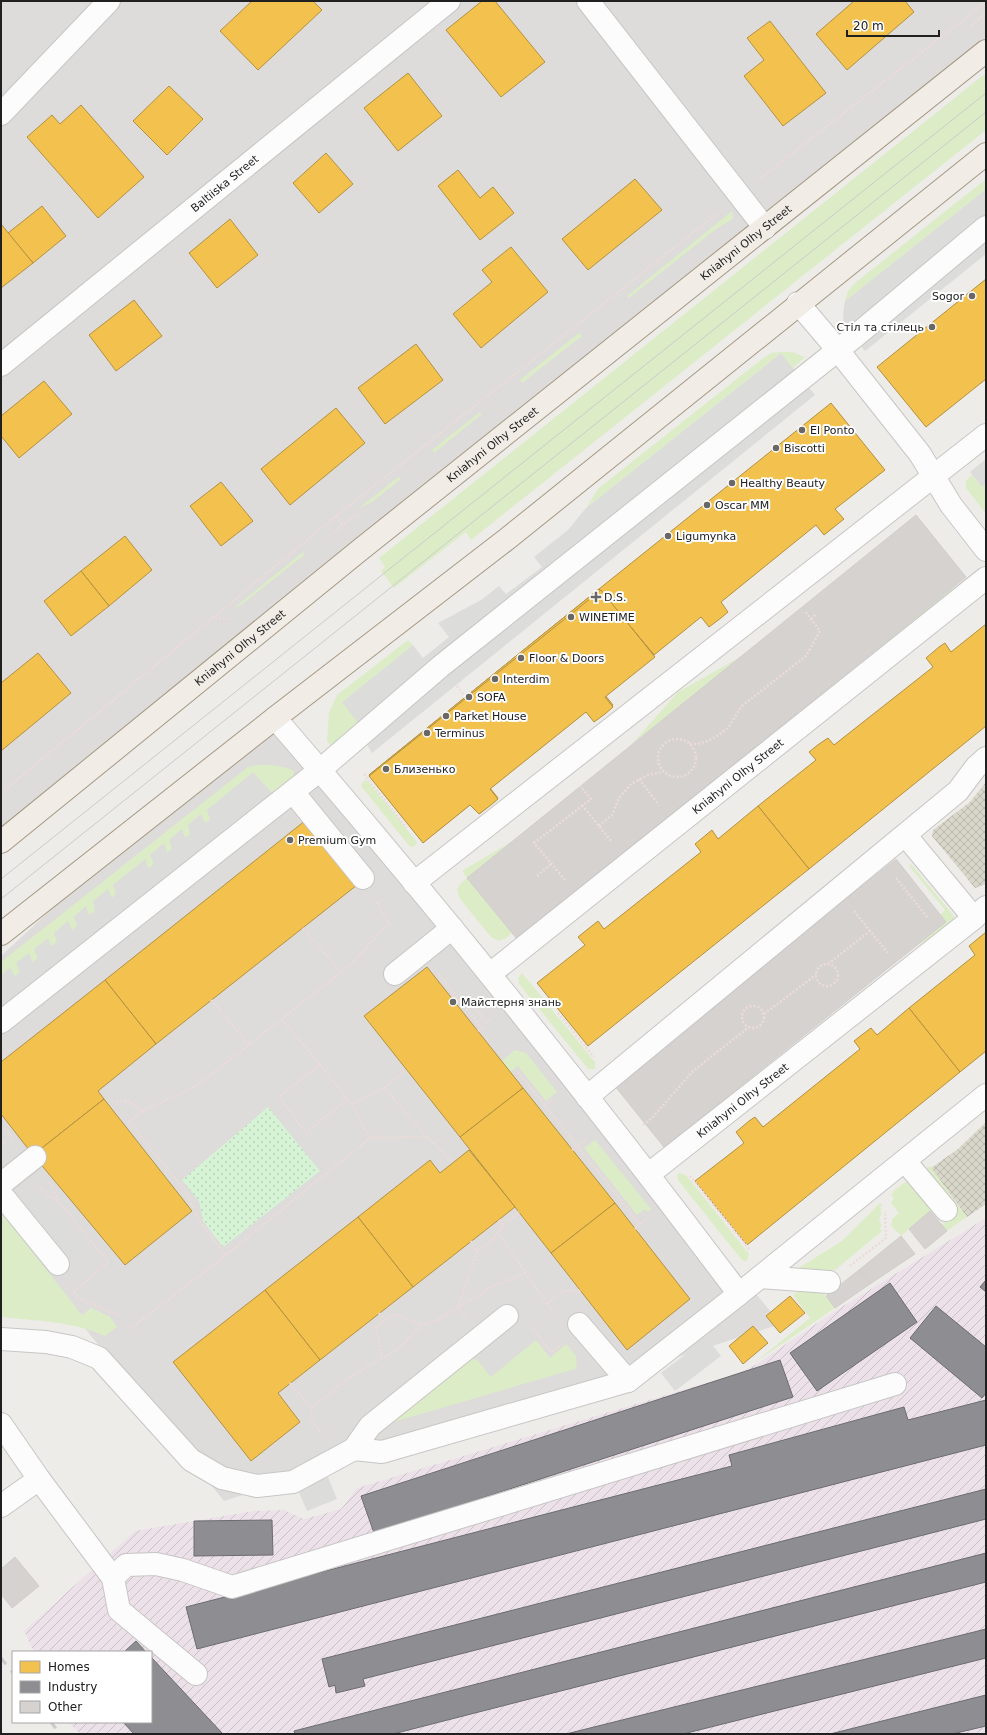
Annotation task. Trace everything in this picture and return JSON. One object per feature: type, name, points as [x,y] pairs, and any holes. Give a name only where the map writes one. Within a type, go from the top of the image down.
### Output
[{"type":"main road","name":"Kniahyni Olhy Street","points":[[1,842],[360,550],[986,51]]},
{"type":"main road","points":[[1,934],[275,718],[507,539],[798,303],[986,154]]},
{"type":"street","points":[[1,114],[109,1]]},
{"type":"street","name":"Baltiiska Street","points":[[1,365],[449,1]]},
{"type":"street","points":[[588,1],[765,228]]},
{"type":"street","points":[[1,1022],[293,792],[442,666],[837,350],[986,227]]},
{"type":"street","points":[[798,303],[920,454],[950,505],[986,550]]},
{"type":"street","points":[[414,883],[986,435]]},
{"type":"street","name":"Kniahyni Olhy Street","points":[[490,974],[647,842],[842,685],[986,578]]},
{"type":"street","points":[[275,718],[490,974],[650,1174],[740,1294]]},
{"type":"street","points":[[588,1097],[906,836],[958,791],[976,767],[986,758]]},
{"type":"street","points":[[293,792],[363,878]]},
{"type":"street","points":[[906,836],[980,912]]},
{"type":"street","name":"Kniahyni Olhy Street","points":[[650,1174],[896,964],[980,912]]},
{"type":"street","points":[[395,974],[452,928]]},
{"type":"street","points":[[354,1449],[382,1452],[628,1381],[740,1294],[986,1095]]},
{"type":"street","points":[[905,1161],[946,1210]]},
{"type":"street","points":[[1,1184],[29,1162]]},
{"type":"street","points":[[1,1194],[58,1264]]},
{"type":"street","points":[[760,1277],[829,1282]]},
{"type":"street","points":[[1,1339],[46,1342],[72,1347],[99,1358],[190,1460],[222,1478],[257,1486],[293,1482],[354,1449],[370,1426],[507,1316]]},
{"type":"street","points":[[579,1324],[628,1381]]},
{"type":"street","points":[[113,1578],[126,1565],[156,1564],[183,1570],[232,1587],[895,1384]]},
{"type":"street","points":[[1,1424],[39,1479],[113,1578],[119,1610],[196,1674]]},
{"type":"street","points":[[1,1506],[39,1479]]},
{"type":"path","points":[[759,180],[986,2]]},
{"type":"path","points":[[1,792],[336,516],[723,209]]},
{"type":"path","points":[[336,516],[343,525]]},
{"type":"path","points":[[690,744],[695,751],[696,760],[693,768],[687,774],[679,777],[670,776],[663,772],[658,765],[658,756],[660,748],[666,742],[674,739],[682,740],[690,744],[697,744],[706,742],[721,733],[734,721],[742,706],[806,656],[820,631],[803,609]]},
{"type":"path","points":[[811,619],[816,614]]},
{"type":"path","points":[[599,826],[612,815],[624,790],[639,779],[648,775],[663,772]]},
{"type":"path","points":[[364,774],[408,830]]},
{"type":"path","points":[[639,779],[661,808]]},
{"type":"path","points":[[572,877],[566,882],[534,843],[591,799],[578,782]]},
{"type":"path","points":[[582,805],[613,844]]},
{"type":"path","points":[[537,876],[551,864]]},
{"type":"path","points":[[895,877],[931,923]]},
{"type":"path","points":[[226,1255],[198,1219],[185,1190],[129,1122],[143,1111],[198,1085],[350,965],[389,923],[363,878]]},
{"type":"path","points":[[859,906],[853,910],[896,964]]},
{"type":"path","points":[[928,918],[934,914]]},
{"type":"path","points":[[303,928],[341,972]]},
{"type":"path","points":[[828,964],[870,931]]},
{"type":"path","points":[[764,1014],[816,974],[821,965],[828,964],[835,966],[838,972],[838,979],[833,985],[823,986],[818,981],[816,974]]},
{"type":"path","points":[[443,968],[437,973],[482,1028],[478,1031]]},
{"type":"path","points":[[462,1003],[468,999],[486,1022]]},
{"type":"path","points":[[211,1000],[249,1045]]},
{"type":"path","points":[[642,1126],[652,1118],[693,1072],[749,1027],[760,1026],[764,1021],[764,1014],[757,1006],[750,1006],[744,1010],[742,1020],[749,1027]]},
{"type":"path","points":[[282,1019],[352,1104],[370,1138]]},
{"type":"path","points":[[320,1064],[278,1097],[306,1133],[348,1099]]},
{"type":"path","points":[[352,1104],[384,1088],[406,1070]]},
{"type":"path","points":[[518,1072],[640,1224]]},
{"type":"path","points":[[384,1088],[427,1138],[453,1162]]},
{"type":"path","points":[[545,1106],[556,1097]]},
{"type":"path","points":[[112,1102],[128,1101],[143,1111]]},
{"type":"path","points":[[1,1127],[6,1130]]},
{"type":"path","points":[[130,1329],[226,1255],[370,1138],[427,1138]]},
{"type":"path","points":[[572,1150],[589,1138]]},
{"type":"path","points":[[1,1139],[29,1162],[47,1195],[58,1201]]},
{"type":"path","points":[[687,1172],[753,1255]]},
{"type":"path","points":[[829,1282],[886,1238],[882,1179]]},
{"type":"path","points":[[54,1189],[58,1201],[108,1262],[73,1292],[78,1298],[120,1316]]},
{"type":"path","points":[[458,1307],[478,1252],[499,1234],[503,1225],[518,1212]]},
{"type":"path","points":[[635,1229],[651,1215]]},
{"type":"path","points":[[499,1220],[503,1225]]},
{"type":"path","points":[[499,1234],[555,1315]]},
{"type":"path","points":[[471,1241],[478,1252]]},
{"type":"path","points":[[319,1439],[324,1434],[310,1418],[312,1408],[347,1380],[396,1350],[422,1325],[438,1320],[495,1285],[526,1273]]},
{"type":"path","points":[[546,1304],[563,1291],[581,1291]]},
{"type":"path","points":[[458,1307],[466,1317]]},
{"type":"path","points":[[379,1313],[385,1320]]},
{"type":"path","points":[[382,1359],[376,1327],[394,1314],[422,1325]]},
{"type":"path","points":[[532,1326],[552,1352],[563,1343]]},
{"type":"path","points":[[290,1383],[312,1408]]},
{"type":"shaded area","points":[[1,1],[986,1],[986,41],[1,832]]},
{"type":"shaded area","points":[[986,189],[986,254],[865,351],[844,326],[843,314],[845,301]]},
{"type":"shaded area","points":[[781,353],[815,395],[372,753],[342,702],[413,645],[423,658],[449,637],[438,623],[481,600],[499,586],[506,594],[542,567],[534,557],[568,530],[586,508]]},
{"type":"shaded area","points":[[986,459],[986,484],[982,487],[970,472]]},
{"type":"shaded area","points":[[269,708],[781,1324],[224,1501],[1,1224],[1,956]]},
{"type":"shaded area","points":[[254,772],[282,807],[1,1032],[1,975],[10,967],[20,973],[16,963],[29,953],[37,958],[34,949],[68,921],[71,930],[74,917],[108,889],[112,897],[116,894],[112,885],[145,859],[148,868],[154,864],[150,855],[164,843],[172,848],[169,840],[182,829],[185,838],[190,834],[187,825],[201,814],[205,823],[207,810]]},
{"type":"shaded area","points":[[986,782],[986,884],[975,888],[932,836],[933,830],[970,802]]},
{"type":"shaded area","points":[[986,1122],[986,1204],[967,1217],[931,1168],[958,1149]]},
{"type":"shaded area","points":[[37,1193],[86,1255],[66,1260],[21,1206]]},
{"type":"shaded area","points":[[986,1218],[986,1734],[80,1734],[70,1723],[152,1723],[152,1651],[34,1651],[24,1631],[135,1531],[254,1511],[284,1510],[304,1519],[341,1509],[357,1488],[736,1374],[755,1365],[837,1310]]},
{"type":"shaded area","points":[[517,1318],[534,1338],[489,1374],[472,1353]]},
{"type":"shaded area","points":[[707,1338],[721,1356],[675,1391],[661,1373]]},
{"type":"shaded area","points":[[328,1477],[337,1499],[307,1511],[298,1490]]},
{"type":"green space","points":[[986,73],[986,130],[471,540],[466,532],[394,588],[381,571],[385,567],[379,558]]},
{"type":"green space","points":[[986,179],[986,189],[845,301],[848,291],[855,283]]},
{"type":"green space","points":[[732,211],[733,219],[716,229],[629,298],[627,296]]},
{"type":"green space","points":[[579,333],[582,336],[522,383],[520,380]]},
{"type":"green space","points":[[792,352],[805,357],[793,368],[781,353],[586,508],[598,489],[609,480],[762,359],[771,353]]},
{"type":"green space","points":[[480,412],[482,414],[434,453],[432,450]]},
{"type":"green space","points":[[972,475],[982,487],[986,484],[986,514],[966,488],[967,480]]},
{"type":"green space","points":[[398,477],[401,479],[372,502],[358,509]]},
{"type":"green space","points":[[303,552],[304,555],[241,605],[234,608]]},
{"type":"green space","points":[[962,579],[918,625],[869,655]]},
{"type":"green space","points":[[408,640],[413,645],[342,702],[359,724],[337,742],[330,745],[327,741],[329,713],[337,695]]},
{"type":"green space","points":[[742,656],[631,745],[678,692]]},
{"type":"green space","points":[[258,765],[276,766],[290,769],[294,771],[293,777],[272,793],[253,772],[207,810],[210,820],[205,823],[201,814],[188,825],[190,834],[185,838],[182,829],[169,840],[172,849],[167,852],[164,843],[150,855],[154,864],[148,868],[145,859],[113,885],[116,894],[112,898],[108,889],[93,901],[95,911],[89,915],[86,906],[74,917],[77,926],[72,930],[68,921],[54,933],[57,942],[51,946],[48,938],[34,949],[38,958],[32,962],[29,953],[16,963],[20,972],[15,976],[10,968],[1,975],[1,962],[248,767]]},
{"type":"green space","points":[[365,780],[368,781],[417,842],[416,845],[410,847],[361,786]]},
{"type":"green space","points":[[512,841],[467,878],[462,871]]},
{"type":"green space","points":[[911,864],[954,916],[955,920],[951,928],[916,946],[946,922],[940,915],[945,910],[909,866]]},
{"type":"green space","points":[[467,878],[512,933],[505,939],[497,940],[491,937],[460,899],[457,890],[460,884]]},
{"type":"green space","points":[[522,973],[595,1062],[595,1069],[588,1069],[519,984],[518,978]]},
{"type":"green space","points":[[515,1050],[526,1053],[557,1092],[546,1101],[518,1066],[510,1072],[502,1061]]},
{"type":"green space","points":[[765,1067],[730,1105],[673,1140]]},
{"type":"green space","points":[[268,1107],[320,1171],[223,1247],[203,1221],[199,1201],[182,1180]]},
{"type":"green space","points":[[595,1140],[651,1209],[648,1212],[645,1209],[637,1215],[584,1148]]},
{"type":"green space","points":[[930,1166],[967,1217],[947,1231],[941,1225],[958,1213],[924,1170]]},
{"type":"green space","points":[[679,1173],[686,1175],[749,1254],[747,1261],[741,1259],[678,1180],[677,1176]]},
{"type":"green space","points":[[907,1181],[933,1209],[901,1236],[890,1224],[893,1222],[891,1220],[899,1213],[891,1203],[894,1198],[891,1195],[893,1193],[892,1192]]},
{"type":"green space","points":[[880,1203],[882,1205],[880,1207],[882,1210],[880,1211],[882,1213],[879,1219],[882,1226],[879,1228],[882,1231],[835,1270],[794,1271],[842,1241]]},
{"type":"green space","points":[[1,1212],[82,1315],[91,1308],[110,1317],[117,1327],[105,1336],[67,1324],[1,1317]]},
{"type":"green space","points":[[820,1289],[835,1308],[754,1363],[810,1318],[793,1295],[800,1290]]},
{"type":"green space","points":[[536,1340],[550,1358],[566,1344],[576,1356],[577,1365],[575,1369],[383,1425],[472,1358],[478,1361],[491,1377]]},
{"type":"building: Homes","points":[[252,1],[313,1],[322,10],[258,70],[220,31]]},
{"type":"building: Homes","points":[[482,1],[495,1],[545,62],[501,97],[446,30]]},
{"type":"building: Homes","points":[[854,1],[905,1],[914,12],[847,70],[816,34]]},
{"type":"building: Homes","points":[[770,21],[826,93],[783,126],[744,76],[764,60],[747,38]]},
{"type":"building: Homes","points":[[408,73],[442,116],[398,151],[364,108]]},
{"type":"building: Homes","points":[[169,86],[203,119],[167,155],[133,121]]},
{"type":"building: Homes","points":[[81,105],[144,177],[98,218],[27,137],[52,115],[60,124]]},
{"type":"building: Homes","points":[[326,153],[353,184],[319,213],[293,183]]},
{"type":"building: Homes","points":[[458,170],[480,198],[493,187],[514,213],[480,240],[438,186]]},
{"type":"building: Homes","points":[[635,179],[662,210],[588,270],[562,239]]},
{"type":"building: Homes","points":[[42,206],[66,236],[33,263],[8,233]]},
{"type":"building: Homes","points":[[230,219],[258,255],[217,288],[189,253]]},
{"type":"building: Homes","points":[[1,224],[33,263],[1,288]]},
{"type":"building: Homes","points":[[511,247],[548,292],[481,348],[453,314],[492,282],[482,270]]},
{"type":"building: Homes","points":[[986,279],[986,379],[926,427],[877,367]]},
{"type":"building: Homes","points":[[134,300],[162,336],[116,371],[89,335]]},
{"type":"building: Homes","points":[[416,344],[443,380],[385,424],[358,388]]},
{"type":"building: Homes","points":[[44,381],[72,414],[19,458],[1,436],[1,416]]},
{"type":"building: Homes","points":[[831,403],[885,470],[835,509],[844,519],[824,535],[816,525],[721,602],[728,612],[721,618],[709,627],[701,617],[654,655],[599,589]]},
{"type":"building: Homes","points":[[336,408],[365,443],[290,505],[261,469]]},
{"type":"building: Homes","points":[[221,482],[253,521],[221,546],[190,506]]},
{"type":"building: Homes","points":[[125,536],[152,570],[109,606],[81,571]]},
{"type":"building: Homes","points":[[81,571],[109,606],[71,636],[44,601]]},
{"type":"building: Homes","points":[[599,589],[654,655],[605,695],[613,705],[594,721],[586,711],[490,788],[498,798],[479,814],[471,804],[423,842],[369,775]]},
{"type":"building: Homes","points":[[599,589],[654,655],[423,842],[369,775]]},
{"type":"building: Homes","points":[[601,590],[655,657],[605,697],[613,707],[605,714],[594,722],[586,712],[490,789],[498,799],[491,805],[479,814],[470,805],[423,843],[369,776]]},
{"type":"building: Homes","points":[[986,624],[986,726],[809,869],[758,806],[816,760],[809,752],[819,744],[828,738],[834,745],[933,667],[926,658],[939,647],[945,643],[951,652]]},
{"type":"building: Homes","points":[[38,653],[71,693],[1,751],[1,683]]},
{"type":"building: Homes","points":[[758,806],[809,869],[588,1046],[537,983],[585,945],[578,937],[598,921],[604,929],[701,852],[695,844],[712,830],[718,839]]},
{"type":"building: Homes","points":[[306,820],[357,885],[156,1044],[105,980]]},
{"type":"building: Homes","points":[[986,932],[986,1051],[960,1072],[909,1008],[975,955],[969,946]]},
{"type":"building: Homes","points":[[427,967],[523,1088],[460,1137],[364,1016]]},
{"type":"building: Homes","points":[[105,980],[156,1044],[98,1091],[104,1099],[33,1155],[1,1114],[1,1062]]},
{"type":"building: Homes","points":[[909,1008],[960,1072],[747,1245],[695,1181],[744,1143],[736,1132],[749,1121],[755,1117],[763,1127],[860,1049],[854,1041],[871,1028],[877,1035]]},
{"type":"building: Homes","points":[[523,1088],[615,1203],[551,1253],[460,1137]]},
{"type":"building: Homes","points":[[104,1099],[192,1211],[125,1265],[33,1155]]},
{"type":"building: Homes","points":[[469,1150],[515,1207],[413,1287],[358,1217],[430,1160],[440,1173]]},
{"type":"building: Homes","points":[[615,1203],[690,1299],[627,1350],[551,1253]]},
{"type":"building: Homes","points":[[358,1217],[413,1287],[320,1360],[265,1290]]},
{"type":"building: Homes","points":[[265,1290],[320,1360],[278,1393],[300,1422],[251,1461],[173,1362]]},
{"type":"building: Homes","points":[[790,1296],[805,1313],[780,1333],[766,1316]]},
{"type":"building: Homes","points":[[753,1326],[768,1343],[743,1364],[729,1346]]},
{"type":"building: Industry","points":[[986,1280],[986,1292],[980,1287]]},
{"type":"building: Industry","points":[[890,1283],[917,1322],[817,1391],[790,1353]]},
{"type":"building: Industry","points":[[936,1306],[986,1347],[986,1393],[982,1398],[910,1338]]},
{"type":"building: Industry","points":[[780,1360],[793,1397],[374,1533],[361,1496]]},
{"type":"building: Industry","points":[[986,1400],[986,1445],[197,1649],[186,1607],[732,1466],[729,1455],[904,1407],[908,1420]]},
{"type":"building: Industry","points":[[986,1489],[986,1519],[363,1679],[365,1686],[336,1693],[335,1685],[329,1687],[322,1659]]},
{"type":"building: Industry","points":[[272,1520],[273,1555],[194,1556],[194,1521]]},
{"type":"building: Industry","points":[[986,1553],[986,1582],[393,1734],[295,1734],[294,1731]]},
{"type":"building: Industry","points":[[986,1629],[986,1658],[683,1734],[566,1734]]},
{"type":"building: Industry","points":[[136,1641],[145,1651],[125,1651]]},
{"type":"building: Industry","points":[[152,1658],[223,1734],[134,1734],[124,1723],[152,1723]]},
{"type":"building: Industry","points":[[986,1695],[986,1726],[952,1734],[830,1734]]},
{"type":"building: Other","points":[[916,515],[966,577],[517,939],[467,878]]},
{"type":"building: Other","points":[[896,859],[946,922],[664,1147],[614,1085]]},
{"type":"building: Other","points":[[930,1211],[947,1231],[925,1249],[909,1229]]},
{"type":"building: Other","points":[[901,1236],[915,1254],[870,1284],[859,1270]]},
{"type":"building: Other","points":[[859,1270],[870,1284],[835,1308],[826,1296]]},
{"type":"building: Other","points":[[15,1557],[39,1586],[12,1608],[1,1594],[1,1569]]},
{"type":"tram line","points":[[1,879],[986,93]]},
{"type":"tram line","points":[[1,899],[986,112]]},
{"type":"railway","points":[[1,1658],[12,1672]]},
{"type":"railway","points":[[52,1723],[60,1734]]},
{"type":"place","name":"Sogor","points":[[972,296]]},
{"type":"place","name":"Стіл та стілець","points":[[932,327]]},
{"type":"place","name":"El Ponto","points":[[802,430]]},
{"type":"place","name":"Biscotti","points":[[776,448]]},
{"type":"place","name":"Healthy Beauty","points":[[732,483]]},
{"type":"place","name":"Oscar MM","points":[[707,505]]},
{"type":"place","name":"Ligumynka","points":[[668,536]]},
{"type":"place","name":"D.S.","points":[[596,597]]},
{"type":"place","name":"WINETIME","points":[[571,617]]},
{"type":"place","name":"Floor & Doors","points":[[521,658]]},
{"type":"place","name":"Interdim","points":[[495,679]]},
{"type":"place","name":"SOFA","points":[[469,697]]},
{"type":"place","name":"Parket House","points":[[446,716]]},
{"type":"place","name":"Terminus","points":[[427,733]]},
{"type":"place","name":"Близенько","points":[[386,769]]},
{"type":"place","name":"Premium Gym","points":[[290,840]]},
{"type":"place","name":"Майстерня знань","points":[[453,1002]]}]
